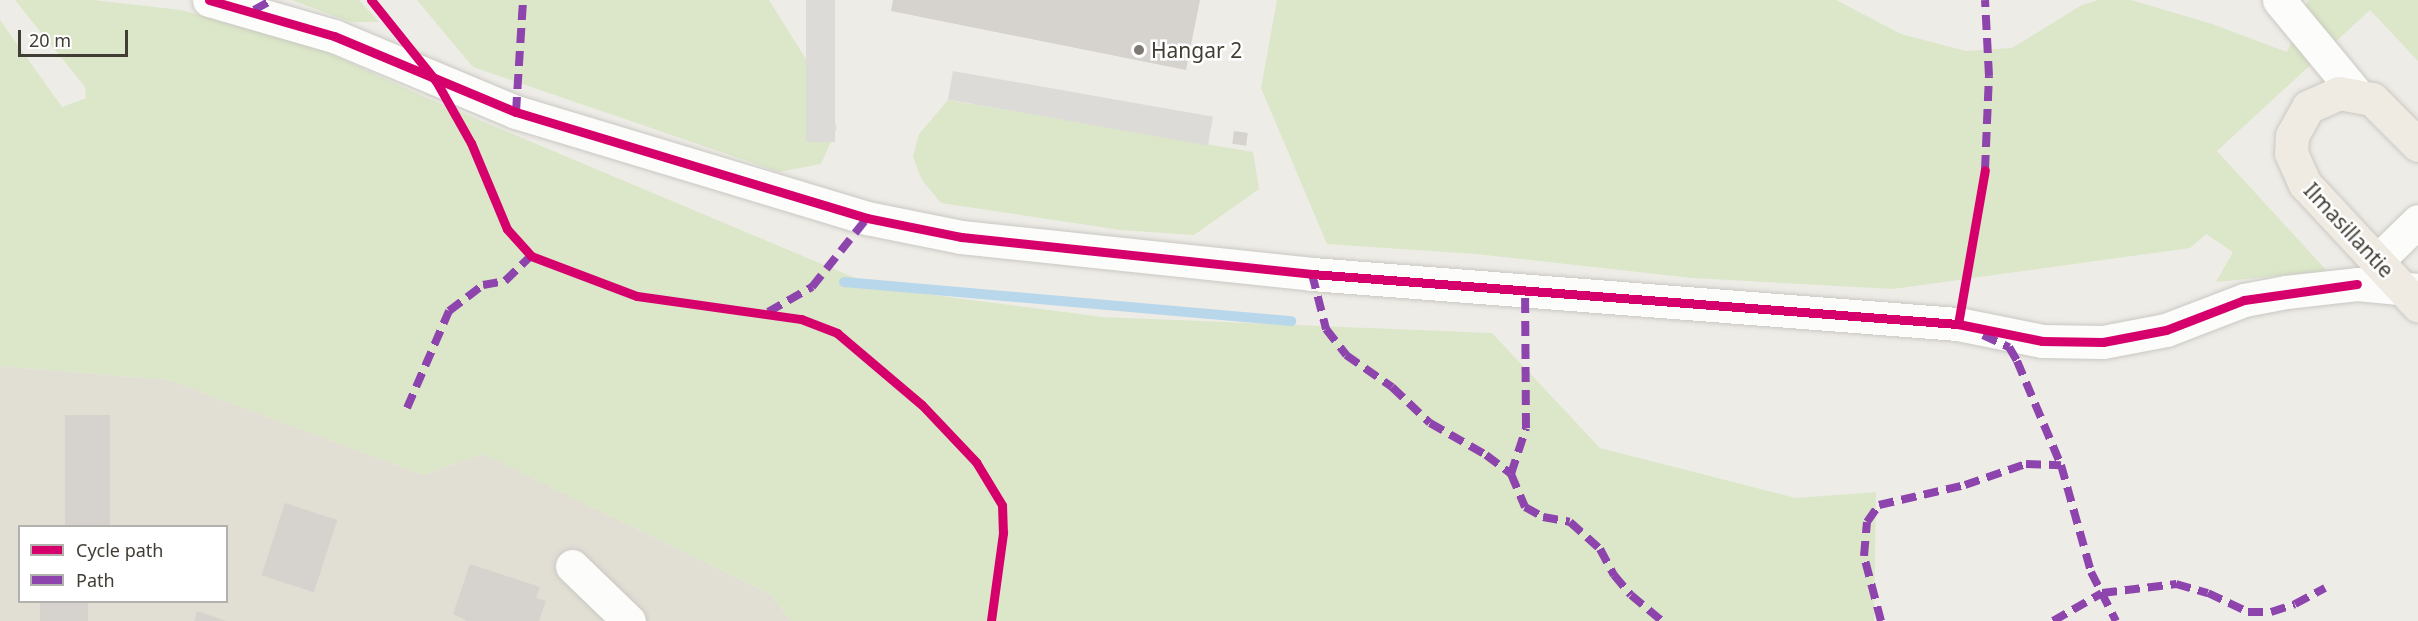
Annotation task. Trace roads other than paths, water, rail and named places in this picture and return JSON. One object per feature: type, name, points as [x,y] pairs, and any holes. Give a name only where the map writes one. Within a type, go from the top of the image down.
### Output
[{"type":"main road","name":"Ilmasillantie","points":[[2356,93],[2323,97],[2308,107],[2292,136],[2291,153],[2305,184],[2377,261],[2412,294]]},
{"type":"main road","points":[[2356,93],[2386,110],[2418,145]]},
{"type":"lane","points":[[209,0],[334,36],[516,112],[867,218],[961,237],[1312,274],[1958,324],[2042,341],[2103,342],[2166,330],[2244,300],[2286,292],[2357,284],[2412,294]]},
{"type":"lane","points":[[2279,0],[2356,93]]},
{"type":"lane","points":[[2377,261],[2418,221]]},
{"type":"lane","points":[[572,566],[629,621]]},
{"type":"waterway","points":[[844,282],[1291,321]]},
{"type":"place","name":"Hangar 2","points":[[1139,50]]}]
